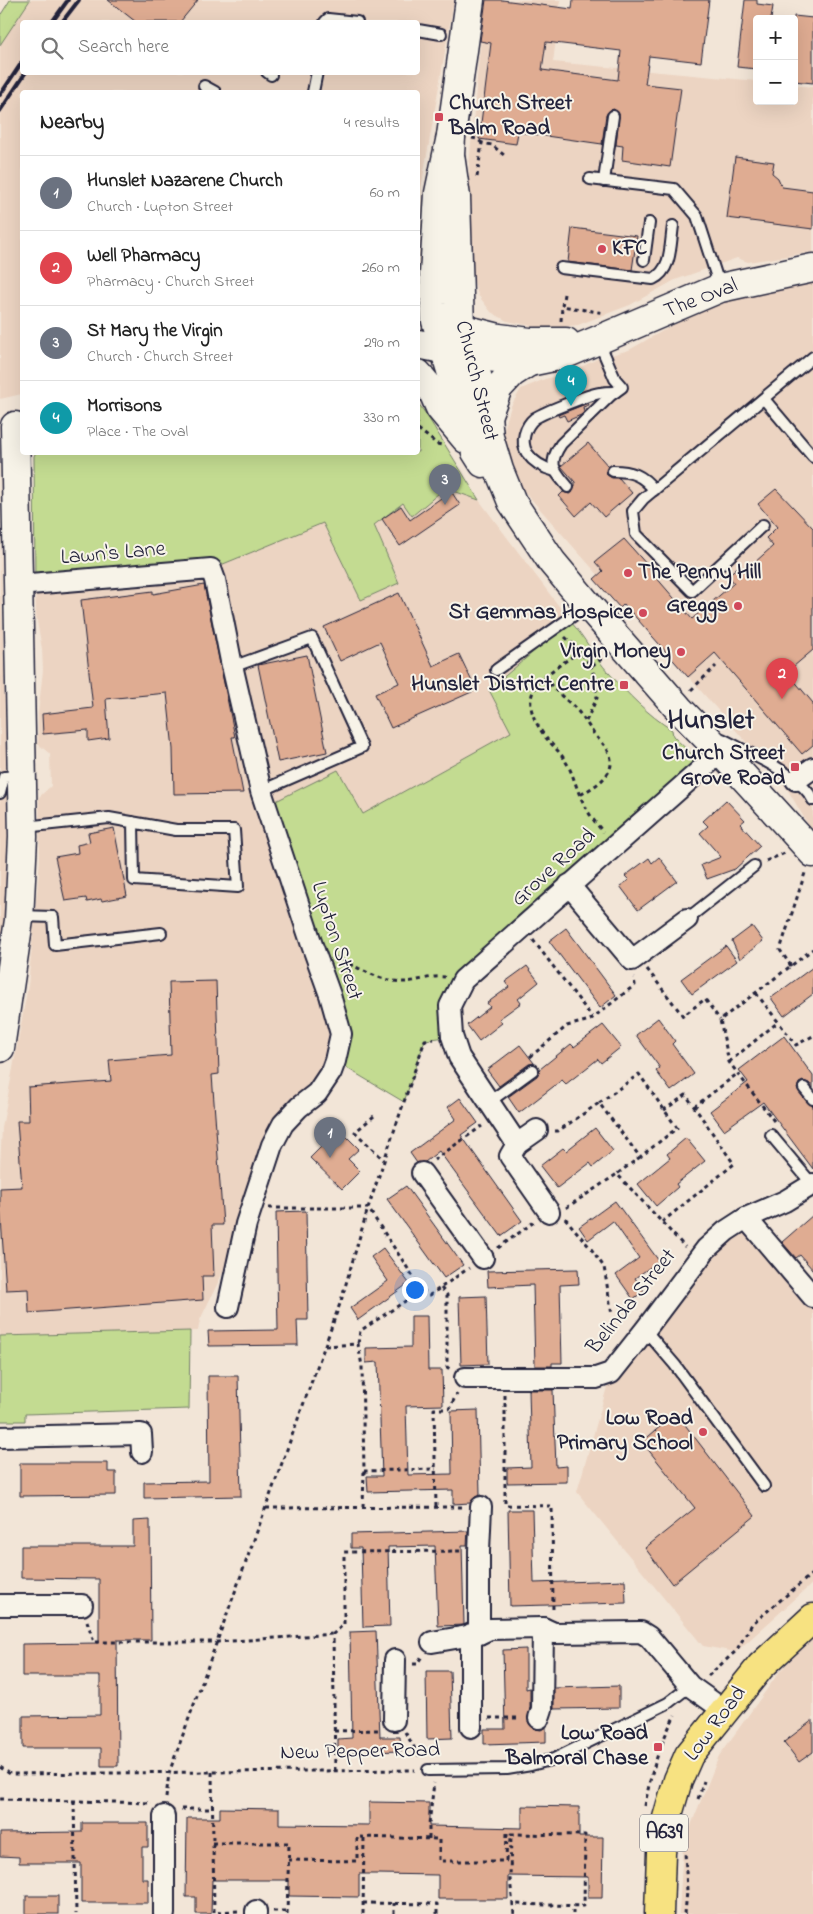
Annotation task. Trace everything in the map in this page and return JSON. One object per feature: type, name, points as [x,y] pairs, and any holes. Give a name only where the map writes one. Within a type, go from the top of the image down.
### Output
[{"type":"main road","name":"Low Road","points":[[660,1914],[661,1852],[667,1818],[678,1780],[689,1755],[761,1666],[813,1618]]},
{"type":"street","name":"Church Street","points":[[470,0],[426,282],[444,350],[476,452],[506,497],[512,502]]},
{"type":"street","name":"Church Street","points":[[438,323],[456,197],[450,155],[450,136]]},
{"type":"street","name":"The Oval","points":[[420,344],[472,355],[529,362],[563,355],[720,288],[813,268]]},
{"type":"street","name":"Church Street","points":[[438,323],[472,355],[488,416],[489,437],[499,470],[512,502],[552,562],[693,724],[809,845]]},
{"type":"street","name":"The Oval","points":[[438,323],[499,338],[530,342],[595,341]]},
{"type":"street","points":[[488,416],[498,388],[512,373],[529,362]]},
{"type":"street","points":[[420,376],[433,392],[440,408],[476,452]]},
{"type":"street","points":[[0,1048],[19,916],[23,827],[18,584],[12,529],[13,426]]},
{"type":"street","name":"Lawn's Lane","points":[[18,584],[211,569]]},
{"type":"street","name":"Lupton Street","points":[[211,569],[261,790],[330,995],[340,1034],[336,1061],[331,1072],[317,1093],[298,1107],[283,1124],[272,1145],[246,1224],[228,1307]]},
{"type":"street","name":"Grove Road","points":[[517,1144],[459,1057],[452,1036],[450,1006],[463,980],[721,752]]},
{"type":"street","points":[[796,780],[813,768]]},
{"type":"street","points":[[569,885],[635,958],[687,919]]},
{"type":"street","points":[[537,1130],[517,1144],[510,1156],[548,1212]]},
{"type":"street","points":[[422,1173],[483,1258]]},
{"type":"street","name":"Belinda Street","points":[[465,1378],[596,1378],[610,1373],[645,1330],[706,1248],[726,1231],[746,1218],[784,1201],[812,1184]]},
{"type":"street","points":[[746,1218],[813,1297]]},
{"type":"street","points":[[0,1437],[141,1434],[142,1452]]},
{"type":"street","points":[[471,1722],[478,1551],[482,1507]]},
{"type":"street","points":[[0,1605],[82,1605]]},
{"type":"street","points":[[432,1642],[475,1634],[490,1629],[641,1632],[649,1637],[690,1686],[725,1712]]},
{"type":"street","points":[[539,1718],[542,1709],[548,1630]]},
{"type":"street","points":[[389,1725],[395,1662]]},
{"type":"street","points":[[164,1914],[165,1810]]},
{"type":"lane","points":[[420,30],[441,34]]},
{"type":"lane","points":[[313,90],[316,75]]},
{"type":"lane","points":[[204,86],[211,90]]},
{"type":"lane","points":[[604,181],[613,116]]},
{"type":"lane","points":[[590,179],[674,189],[697,216],[720,288]]},
{"type":"lane","points":[[644,260],[649,223]]},
{"type":"lane","points":[[561,268],[653,279],[660,276],[667,264],[673,226]]},
{"type":"lane","points":[[568,487],[555,471],[552,460],[561,444],[622,386],[615,379],[595,341]]},
{"type":"lane","points":[[763,525],[692,591],[636,534],[634,511],[643,499],[813,357]]},
{"type":"lane","points":[[555,471],[539,465],[525,449],[524,435],[529,424],[535,418],[600,392],[615,392]]},
{"type":"lane","points":[[764,399],[813,456]]},
{"type":"lane","points":[[613,471],[624,471],[644,478],[654,490]]},
{"type":"lane","points":[[496,670],[588,605]]},
{"type":"lane","points":[[232,667],[312,638],[362,747],[261,790]]},
{"type":"lane","name":"Church Street","points":[[693,724],[796,780],[813,800]]},
{"type":"lane","points":[[0,792],[4,778],[23,776]]},
{"type":"lane","points":[[23,827],[109,818],[133,822],[176,830],[234,830],[238,886],[134,880],[133,822]]},
{"type":"lane","points":[[687,919],[754,866]]},
{"type":"lane","points":[[19,916],[53,917],[55,945],[162,933]]},
{"type":"lane","points":[[493,1108],[533,1070]]},
{"type":"lane","points":[[804,1088],[813,1099]]},
{"type":"lane","points":[[770,1135],[812,1184]]},
{"type":"lane","points":[[645,1330],[675,1365],[764,1486]]},
{"type":"lane","name":"New Pepper Road","points":[[432,1770],[507,1769],[531,1766],[554,1759],[668,1703],[690,1686]]},
{"type":"path","points":[[477,179],[482,143],[492,145],[505,156]]},
{"type":"path","points":[[564,294],[562,306],[620,315],[635,325]]},
{"type":"path","points":[[554,629],[580,651],[591,666],[595,679],[597,698],[586,722]]},
{"type":"path","points":[[580,651],[544,677],[532,691],[531,711],[541,731],[557,748],[567,763],[580,795],[595,822],[614,846]]},
{"type":"path","points":[[591,666],[602,659]]},
{"type":"path","points":[[696,685],[716,666]]},
{"type":"path","points":[[544,677],[562,699],[571,705],[586,722],[607,749],[611,761],[608,773],[597,785],[580,795]]},
{"type":"path","points":[[754,866],[809,845]]},
{"type":"path","points":[[791,966],[780,950],[809,845]]},
{"type":"path","points":[[523,927],[592,1018]]},
{"type":"path","points":[[312,945],[385,980],[405,982],[440,976],[463,980]]},
{"type":"path","points":[[720,1020],[813,949]]},
{"type":"path","points":[[533,1070],[530,1056],[567,1026],[592,1018],[635,985],[635,958]]},
{"type":"path","points":[[635,958],[683,1016],[705,999],[720,1020],[728,1062],[775,1123],[770,1135]]},
{"type":"path","points":[[756,993],[796,1045],[813,1036]]},
{"type":"path","points":[[728,1062],[778,1022]]},
{"type":"path","points":[[165,1810],[169,1772],[342,1301],[368,1208],[425,1040],[452,1036]]},
{"type":"path","points":[[537,1130],[558,1131],[600,1103],[638,1074],[677,1128],[617,1174],[560,1212],[604,1267],[612,1315]]},
{"type":"path","points":[[694,1107],[738,1074]]},
{"type":"path","points":[[662,1222],[734,1164],[686,1095],[664,1110]]},
{"type":"path","points":[[600,1103],[640,1156]]},
{"type":"path","points":[[422,1173],[429,1163],[493,1108]]},
{"type":"path","points":[[374,1116],[355,1132],[384,1160]]},
{"type":"path","points":[[617,1174],[697,1260]]},
{"type":"path","points":[[251,1208],[368,1208]]},
{"type":"path","points":[[368,1208],[422,1290],[430,1295],[548,1212]]},
{"type":"path","points":[[436,1507],[434,1410],[449,1409],[465,1378],[447,1367],[447,1295],[441,1288]]},
{"type":"path","points":[[363,1508],[362,1366],[358,1344],[360,1331],[422,1290]]},
{"type":"path","points":[[325,1346],[358,1344]]},
{"type":"path","points":[[505,1379],[505,1506]]},
{"type":"path","points":[[364,1470],[436,1469]]},
{"type":"path","points":[[266,1508],[552,1506],[548,1630]]},
{"type":"path","points":[[82,1605],[94,1642],[218,1642],[333,1634],[344,1624],[344,1552],[478,1551]]},
{"type":"path","points":[[333,1634],[335,1771]]},
{"type":"path","points":[[395,1662],[417,1664],[432,1642]]},
{"type":"path","points":[[471,1722],[539,1718]]},
{"type":"path","points":[[334,1731],[389,1725],[403,1730],[432,1770],[429,1839]]},
{"type":"path","name":"New Pepper Road","points":[[0,1767],[10,1774],[432,1770]]},
{"type":"path","points":[[212,1772],[212,1843],[214,1913],[287,1912],[289,1843],[212,1843]]},
{"type":"path","points":[[695,1808],[706,1776]]},
{"type":"path","points":[[0,1799],[74,1801],[165,1810],[212,1809]]},
{"type":"path","points":[[74,1801],[76,1914]]},
{"type":"path","points":[[288,1860],[357,1861],[357,1837],[439,1839],[439,1861],[506,1861],[507,1833],[585,1835],[584,1906],[514,1904]]},
{"type":"path","points":[[511,1834],[510,1879],[514,1914]]},
{"type":"path","points":[[363,1914],[364,1838]]},
{"type":"path","points":[[685,1849],[687,1891],[685,1914]]},
{"type":"path","points":[[363,1903],[437,1904],[437,1914]]},
{"type":"path","points":[[394,1903],[394,1914]]},
{"type":"path","points":[[572,1914],[573,1906]]},
{"type":"shaded area","points":[[30,0],[454,0],[420,195],[420,90],[20,90],[20,394],[0,399],[0,42]]},
{"type":"shaded area","points":[[486,0],[561,0],[553,62],[753,81],[753,105],[798,105],[798,85],[813,87],[813,252],[748,262],[737,258],[675,280],[630,305],[578,325],[547,329],[507,321],[491,312],[478,295],[472,274],[469,241],[469,166]]},
{"type":"shaded area","points":[[813,283],[813,833],[786,787],[516,482],[506,454],[504,429],[511,406],[521,389],[545,379],[571,372],[597,359],[629,350],[687,317],[719,303],[752,292]]},
{"type":"shaded area","points":[[445,488],[479,500],[570,621],[499,681],[488,688],[512,732],[363,814],[330,995],[335,1061],[299,1107],[200,1320],[198,1331],[0,1336],[0,1166],[2,1128],[28,986],[40,860],[39,797],[51,786],[50,754],[38,744],[38,714],[43,670],[42,649],[36,615],[35,585],[211,569],[323,523],[361,600],[399,583],[374,525],[403,503],[412,515]]},
{"type":"shaded area","points":[[0,542],[9,846],[6,903],[0,959]]},
{"type":"shaded area","name":"Low Road Primary School","points":[[746,1218],[813,1307],[813,1583],[736,1652],[703,1646],[577,1492],[611,1373]]},
{"type":"shaded area","points":[[813,1637],[813,1914],[679,1914],[683,1845],[719,1756],[780,1671]]},
{"type":"green space","points":[[10,0],[30,0],[0,45],[0,16]]},
{"type":"green space","points":[[420,406],[479,500],[445,488],[412,516],[403,503],[374,525],[399,583],[361,600],[323,523],[211,569],[35,585],[34,456],[420,455]]},
{"type":"green space","points":[[570,621],[616,681],[646,710],[672,730],[673,736],[705,767],[463,980],[452,1036],[425,1040],[404,1102],[335,1061],[341,1034],[266,806],[338,770],[363,814],[511,732],[488,688],[499,681]]},
{"type":"green space","points":[[190,1331],[189,1409],[25,1414],[25,1421],[0,1421],[0,1336]]},
{"type":"building","points":[[108,0],[198,0],[182,20],[133,20]]},
{"type":"building","points":[[486,0],[502,0],[572,9],[573,0],[709,0],[701,62],[649,56],[645,84],[681,88],[670,167],[622,160],[623,146],[616,145],[619,114],[614,109],[610,110],[606,115],[602,144],[518,132],[516,144],[479,139],[491,43],[480,41]],"holes":[[[546,42],[621,51],[618,80],[542,70]]]},
{"type":"building","points":[[745,0],[757,0],[757,4],[773,6],[772,15],[753,15],[753,69],[737,67]]},
{"type":"building","points":[[798,16],[813,18],[813,83],[798,81]]},
{"type":"building","points":[[735,157],[774,162],[772,173],[778,178],[782,187],[813,191],[813,229],[727,218]]},
{"type":"building","name":"KFC","points":[[572,228],[637,236],[632,270],[568,262]]},
{"type":"building","points":[[588,403],[589,405],[583,407],[584,412],[581,415],[567,421],[564,415],[559,417],[558,415]]},
{"type":"building","points":[[588,443],[608,466],[606,470],[607,475],[612,478],[619,478],[632,493],[604,517],[591,502],[576,516],[559,496],[563,492],[572,493],[575,486],[575,482],[561,466]]},
{"type":"building","points":[[776,489],[813,528],[813,650],[787,672],[813,703],[813,745],[802,754],[715,653],[688,677],[624,604],[620,608],[594,579],[603,571],[595,562],[624,539],[692,619],[734,583],[728,575],[739,566],[744,572],[773,546],[766,538],[777,527],[758,504]]},
{"type":"building","points":[[451,491],[460,505],[400,546],[382,519],[401,506],[410,520]]},
{"type":"building","points":[[204,585],[235,737],[232,737],[243,793],[174,794],[173,749],[167,693],[106,699],[109,738],[88,741],[88,730],[43,734],[42,714],[93,708],[81,600],[153,591],[153,594]]},
{"type":"building","points":[[399,593],[433,666],[459,654],[476,690],[391,728],[375,694],[399,683],[380,642],[340,661],[324,627]]},
{"type":"building","points":[[307,655],[327,752],[278,762],[258,665]]},
{"type":"building","points":[[726,800],[745,820],[740,824],[760,846],[735,869],[707,879],[701,865],[721,857],[700,833],[708,826],[703,821]]},
{"type":"building","points":[[114,828],[127,896],[102,901],[101,899],[87,902],[86,898],[65,901],[55,857],[78,853],[77,845],[90,842],[88,833]]},
{"type":"building","points":[[659,857],[677,881],[638,910],[620,886],[629,880],[625,876],[649,858],[652,863]]},
{"type":"building","points":[[752,926],[763,941],[740,959],[732,941]]},
{"type":"building","points":[[566,928],[616,995],[600,1008],[549,941]]},
{"type":"building","points":[[726,946],[737,961],[692,994],[681,979]]},
{"type":"building","points":[[527,966],[539,982],[518,999],[521,1003],[499,1019],[502,1023],[479,1041],[467,1025],[490,1007],[487,1003],[509,987],[505,982]]},
{"type":"building","points":[[813,967],[813,994],[784,1016],[771,998]]},
{"type":"building","points":[[216,981],[219,1074],[212,1075],[223,1225],[212,1225],[214,1276],[202,1276],[203,1300],[29,1313],[28,1289],[6,1290],[0,1205],[0,1188],[22,1187],[17,1121],[29,1121],[28,1087],[111,1081],[109,1060],[171,1055],[169,982]]},
{"type":"building","points":[[658,1018],[675,1041],[672,1044],[694,1074],[671,1091],[656,1071],[660,1068],[636,1035]]},
{"type":"building","points":[[603,1025],[621,1047],[601,1063],[598,1059],[566,1084],[562,1080],[519,1113],[508,1097],[537,1076],[540,1069],[571,1044],[574,1047]]},
{"type":"building","points":[[784,1036],[813,1076],[813,1088],[809,1083],[803,1081],[799,1083],[797,1089],[808,1103],[813,1106],[813,1169],[763,1102],[724,1130],[710,1111],[748,1082],[739,1070]]},
{"type":"building","points":[[520,1045],[534,1063],[529,1064],[499,1086],[487,1070]]},
{"type":"building","points":[[460,1098],[478,1123],[461,1135],[522,1221],[501,1236],[439,1151],[425,1162],[417,1163],[410,1153],[456,1119],[448,1107]]},
{"type":"building","points":[[595,1128],[613,1151],[593,1167],[590,1163],[557,1188],[540,1166],[563,1148],[566,1151]]},
{"type":"building","points":[[339,1129],[359,1149],[348,1159],[360,1171],[342,1189],[310,1158]]},
{"type":"building","points":[[686,1138],[705,1161],[676,1184],[678,1187],[656,1206],[638,1184],[670,1158],[667,1154]]},
{"type":"building","points":[[406,1186],[463,1265],[444,1278],[387,1199]]},
{"type":"building","points":[[615,1201],[659,1261],[635,1278],[644,1291],[633,1299],[616,1275],[639,1258],[613,1221],[588,1240],[579,1227]]},
{"type":"building","points":[[306,1211],[308,1320],[297,1320],[298,1345],[209,1346],[208,1331],[278,1330],[276,1212]]},
{"type":"building","points":[[813,1215],[813,1270],[800,1255],[796,1258],[782,1242]]},
{"type":"building","points":[[383,1248],[409,1283],[358,1320],[350,1308],[388,1281],[371,1257]]},
{"type":"building","points":[[578,1269],[579,1284],[560,1285],[562,1363],[552,1363],[552,1366],[535,1366],[533,1285],[488,1287],[487,1271]]},
{"type":"building","points":[[486,1296],[488,1364],[461,1365],[459,1297]]},
{"type":"building","points":[[411,1316],[427,1316],[428,1370],[442,1370],[443,1405],[406,1406],[408,1475],[452,1474],[451,1411],[478,1410],[480,1495],[475,1497],[470,1503],[453,1504],[453,1490],[368,1492],[367,1476],[382,1476],[378,1362],[366,1363],[366,1348],[411,1347]]},
{"type":"building","points":[[208,1376],[238,1376],[241,1496],[144,1498],[144,1482],[209,1481]]},
{"type":"building","points":[[529,1390],[553,1390],[556,1467],[567,1466],[567,1482],[507,1483],[507,1468],[531,1467]]},
{"type":"building","points":[[676,1413],[755,1516],[672,1584],[645,1548],[695,1508],[642,1442]]},
{"type":"building","points":[[20,1463],[108,1463],[108,1472],[116,1472],[116,1495],[20,1496]]},
{"type":"building","points":[[508,1510],[532,1510],[534,1583],[625,1580],[626,1603],[510,1606]]},
{"type":"building","points":[[150,1520],[151,1640],[117,1640],[118,1766],[101,1766],[101,1748],[23,1748],[23,1716],[100,1715],[100,1676],[22,1676],[22,1644],[99,1643],[99,1579],[21,1578],[21,1546],[133,1546],[133,1521]]},
{"type":"building","points":[[468,1531],[467,1545],[462,1545],[464,1625],[438,1626],[435,1546],[388,1547],[390,1626],[363,1627],[361,1548],[351,1548],[351,1534]]},
{"type":"building","points":[[376,1631],[380,1737],[400,1737],[401,1751],[338,1753],[338,1739],[352,1738],[350,1632]]},
{"type":"building","points":[[526,1649],[526,1689],[530,1688],[528,1721],[535,1729],[541,1730],[546,1727],[546,1742],[484,1744],[484,1729],[505,1729],[503,1650]]},
{"type":"building","points":[[426,1671],[450,1671],[452,1738],[427,1739]]},
{"type":"building","points":[[619,1686],[619,1708],[554,1709],[554,1688]]},
{"type":"building","points":[[813,1720],[813,1752],[799,1762],[784,1742]]},
{"type":"building","points":[[369,1802],[429,1803],[429,1826],[522,1828],[522,1806],[579,1807],[579,1837],[603,1837],[602,1898],[588,1898],[588,1877],[508,1876],[508,1899],[438,1899],[438,1875],[378,1874],[359,1874],[359,1897],[289,1896],[289,1880],[212,1880],[211,1914],[196,1914],[196,1897],[186,1897],[187,1818],[220,1818],[220,1808],[279,1809],[279,1824],[369,1825]]},
{"type":"building","points":[[82,1823],[148,1823],[148,1847],[142,1847],[142,1879],[148,1879],[148,1903],[81,1903],[81,1863],[19,1863],[19,1857],[0,1856],[0,1833],[82,1832]]},
{"type":"building","points":[[26,1896],[58,1896],[58,1914],[26,1914]]},
{"type":"railway","points":[[53,20],[68,0]]},
{"type":"railway","points":[[64,20],[79,0]]},
{"type":"railway","points":[[0,95],[20,65]]},
{"type":"railway","points":[[0,111],[24,75]]},
{"type":"place","name":"Church Street Balm Road","points":[[439,117]]},
{"type":"place","name":"KFC","points":[[602,249]]},
{"type":"place","name":"Morrisons","points":[[571,406]]},
{"type":"place","name":"St Mary the Virgin","points":[[445,505]]},
{"type":"place","name":"The Penny Hill","points":[[628,573]]},
{"type":"place","name":"Greggs","points":[[738,606]]},
{"type":"place","name":"St Gemmas Hospice","points":[[643,613]]},
{"type":"place","name":"Virgin Money","points":[[681,652]]},
{"type":"place","name":"Hunslet District Centre","points":[[624,685]]},
{"type":"place","name":"Well Pharmacy","points":[[782,699]]},
{"type":"place","name":"Church Street Grove Road","points":[[795,767]]},
{"type":"place","name":"Hunslet Nazarene Church","points":[[330,1158]]},
{"type":"place","name":"Low Road Primary School","points":[[703,1432]]},
{"type":"place","name":"Low Road Balmoral Chase","points":[[658,1747]]},
{"type":"district","name":"Hunslet","points":[[711,721]]}]
